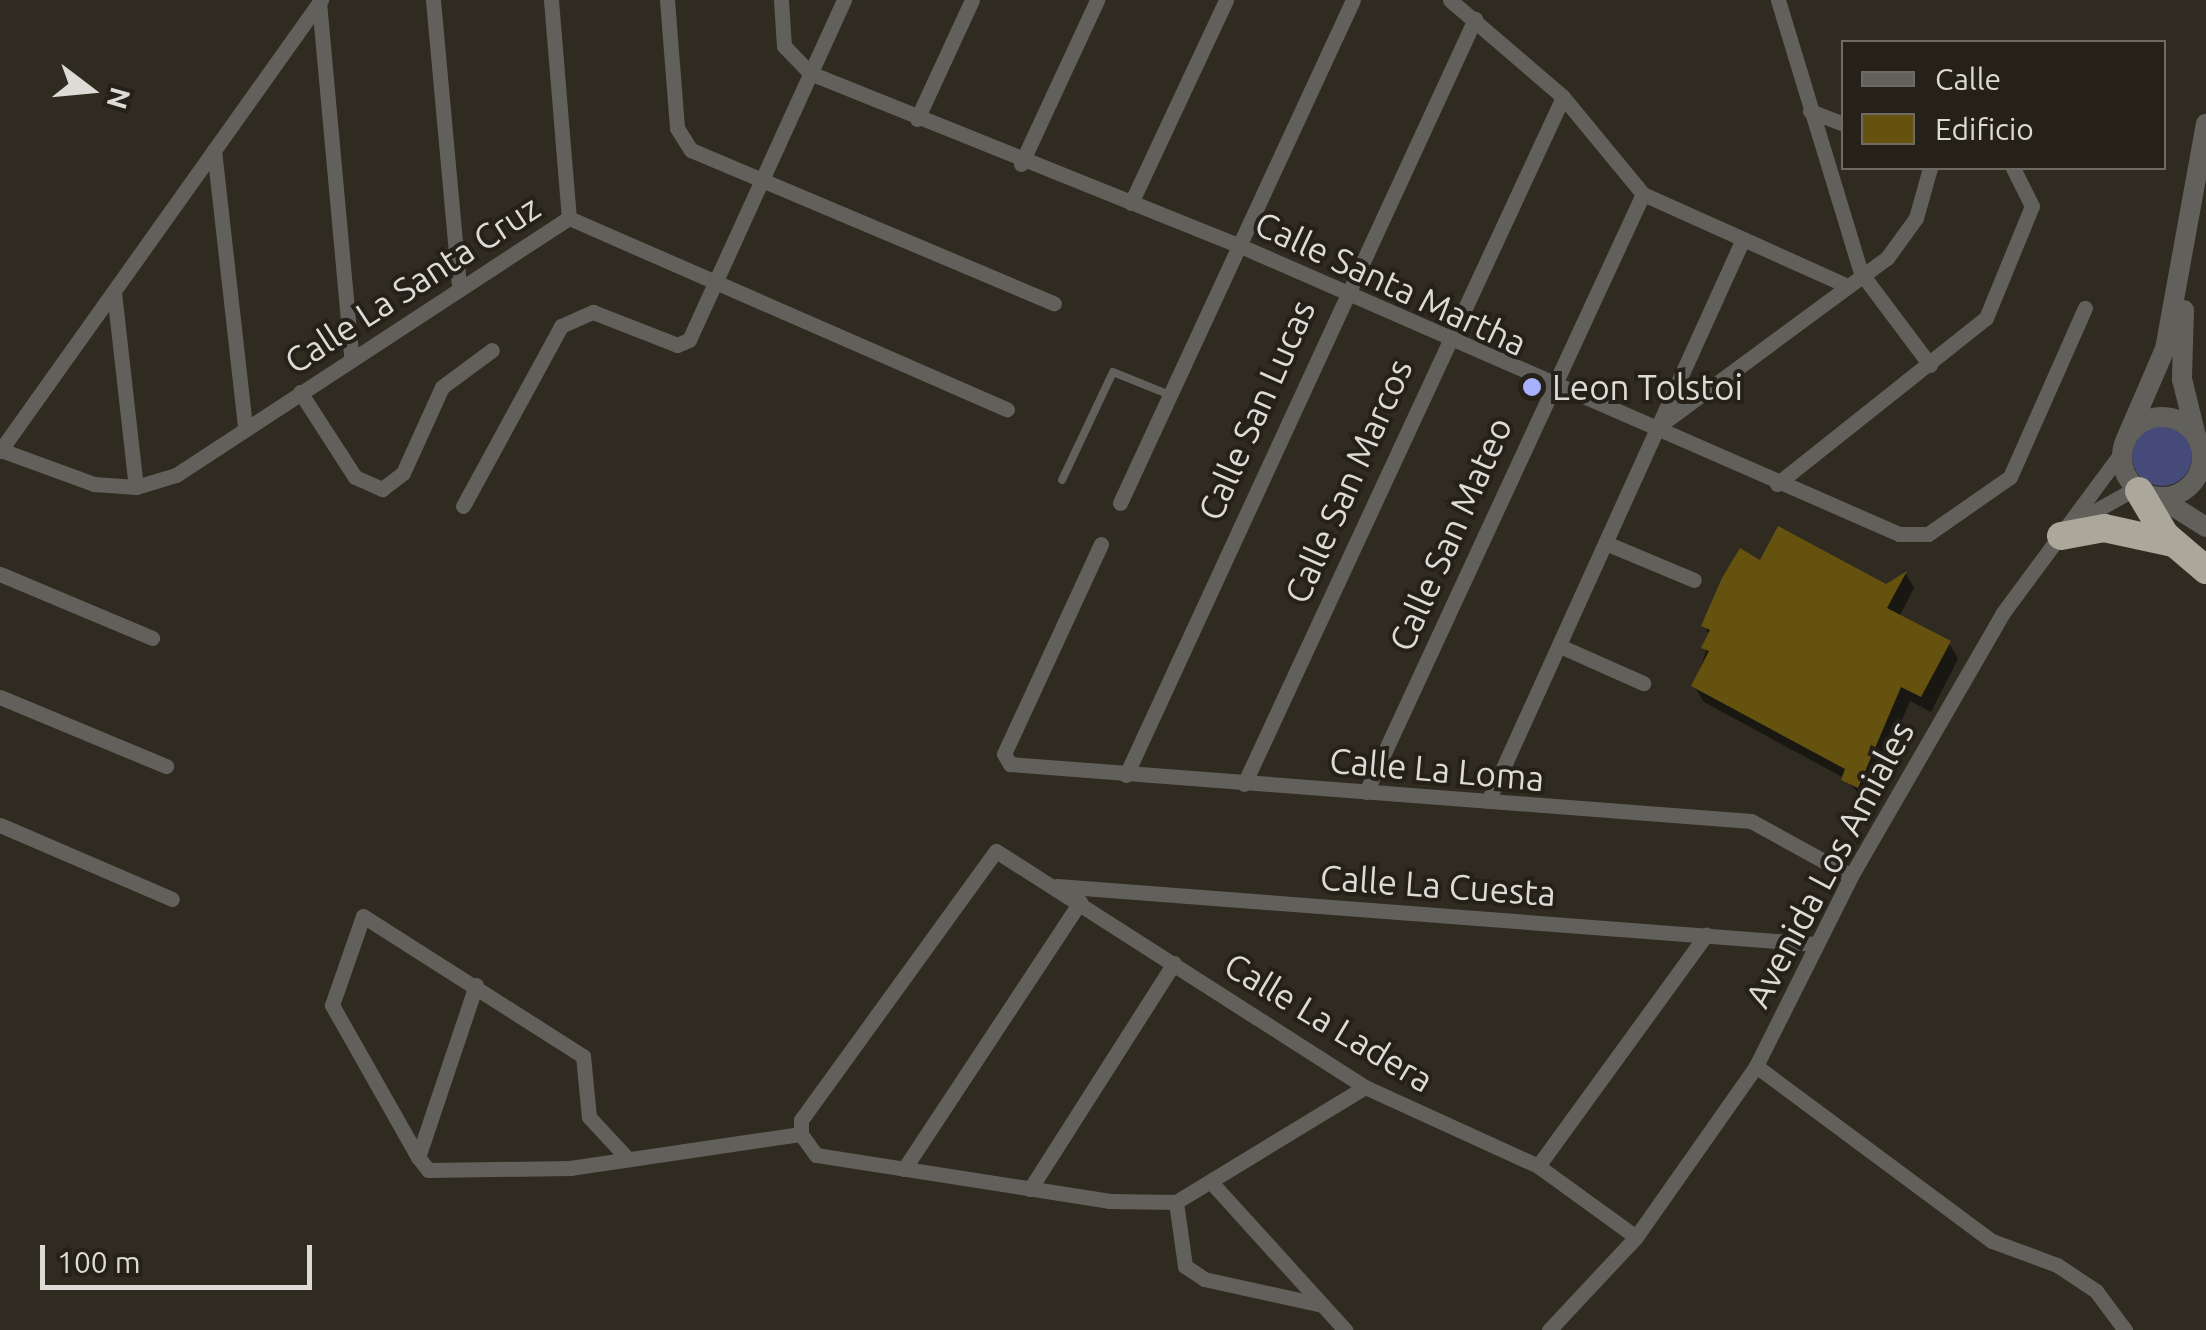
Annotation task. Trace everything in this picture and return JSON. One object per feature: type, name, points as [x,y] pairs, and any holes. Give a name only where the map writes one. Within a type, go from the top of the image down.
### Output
[{"type":"highway","points":[[2145,492],[2174,544],[2206,570]]},
{"type":"highway","points":[[2069,528],[2104,528],[2174,544]]},
{"type":"street","points":[[433,0],[459,283]]},
{"type":"street","points":[[551,0],[570,218]]},
{"type":"street","points":[[667,0],[680,140],[1054,303]]},
{"type":"street","points":[[781,0],[784,46],[810,73]]},
{"type":"street","points":[[463,506],[560,326],[593,312],[670,343],[689,340],[844,0]]},
{"type":"street","points":[[917,119],[972,0]]},
{"type":"street","points":[[1022,164],[1096,0]]},
{"type":"street","points":[[1131,203],[1226,0]]},
{"type":"street","points":[[1120,503],[1236,244],[1353,0]]},
{"type":"street","points":[[1450,0],[1563,97],[1643,194],[1843,284]]},
{"type":"street","points":[[1778,0],[1861,274],[1930,365]]},
{"type":"street","points":[[114,292],[136,487],[94,484],[0,450],[320,1]]},
{"type":"street","points":[[320,1],[351,356]]},
{"type":"street","name":"Calle San Lucas","points":[[1126,775],[1341,293],[1475,20]]},
{"type":"street","name":"Calle Santa Martha","points":[[810,73],[1022,164],[1236,244],[1549,389],[1663,428],[1777,484],[1900,534],[1928,534],[2010,476],[2085,308]]},
{"type":"street","name":"Calle San Marcos","points":[[1244,784],[1444,342],[1563,97]]},
{"type":"street","points":[[1810,112],[1841,123]]},
{"type":"street","points":[[2206,124],[2165,349],[2124,446],[2145,492],[2206,527]]},
{"type":"street","points":[[214,150],[245,428]]},
{"type":"street","points":[[1663,428],[1843,284],[1904,241],[1929,170]]},
{"type":"street","points":[[1777,484],[1986,318],[2032,206],[2013,170]]},
{"type":"street","points":[[2145,492],[2184,491],[2204,461],[2181,359],[2206,180]]},
{"type":"street","name":"Calle San Mateo","points":[[1366,792],[1549,389],[1643,194]]},
{"type":"street","name":"Calle La Santa Cruz","points":[[136,487],[154,484],[245,428],[459,283],[570,218],[1007,409]]},
{"type":"street","points":[[1488,802],[1663,428],[1743,240]]},
{"type":"street","points":[[300,392],[355,477],[396,484],[442,386],[492,350]]},
{"type":"street","points":[[2124,446],[2154,418],[2177,420],[2196,436]]},
{"type":"street","name":"Avenida Los Amiales","points":[[1549,1330],[1636,1237],[1756,1066],[1851,876],[2026,574],[2069,528],[2124,446]]},
{"type":"street","name":"Avenida Los Amiales","points":[[2069,528],[2145,492]]},
{"type":"street","name":"Calle La Loma","points":[[1102,544],[1006,760],[1126,775],[1751,821],[1851,876]]},
{"type":"street","points":[[1608,544],[1694,580]]},
{"type":"street","points":[[0,574],[152,638]]},
{"type":"street","points":[[1562,647],[1643,683]]},
{"type":"street","points":[[0,697],[166,766]]},
{"type":"street","points":[[0,826],[172,898]]},
{"type":"street","name":"Calle La Ladera","points":[[801,1134],[801,1120],[996,851],[1365,1088],[1538,1166],[1636,1237]]},
{"type":"street","name":"Calle La Cuesta","points":[[1055,886],[1816,944]]},
{"type":"street","points":[[904,1169],[1080,902]]},
{"type":"street","points":[[628,1158],[589,1117],[583,1056],[476,986],[358,919],[332,1005],[418,1157],[438,1174],[628,1158],[801,1134],[816,1155],[1030,1189],[1176,1202],[1365,1088]]},
{"type":"street","points":[[1538,1166],[1706,935]]},
{"type":"street","points":[[1030,1189],[1174,963]]},
{"type":"street","points":[[418,1157],[476,986]]},
{"type":"street","points":[[1756,1066],[1992,1241],[2058,1264],[2096,1291],[2120,1327]]},
{"type":"street","points":[[1211,1182],[1345,1330]]},
{"type":"street","points":[[1176,1202],[1185,1266],[1204,1279],[1322,1305]]},
{"type":"lane","points":[[1062,480],[1113,372],[1170,395]]},
{"type":"shaded area","points":[[2162,426],[2183,435],[2192,456],[2183,477],[2162,486],[2141,477],[2132,456],[2141,435]]},
{"type":"building","points":[[1778,526],[1886,584],[1907,571],[1887,608],[1951,641],[1921,697],[1901,687],[1858,788],[1841,780],[1845,769],[1691,686],[1709,651],[1701,648],[1710,630],[1701,626],[1722,578],[1740,548],[1760,560]]},
{"type":"place","name":"Leon Tolstoi","points":[[1532,387]]}]
